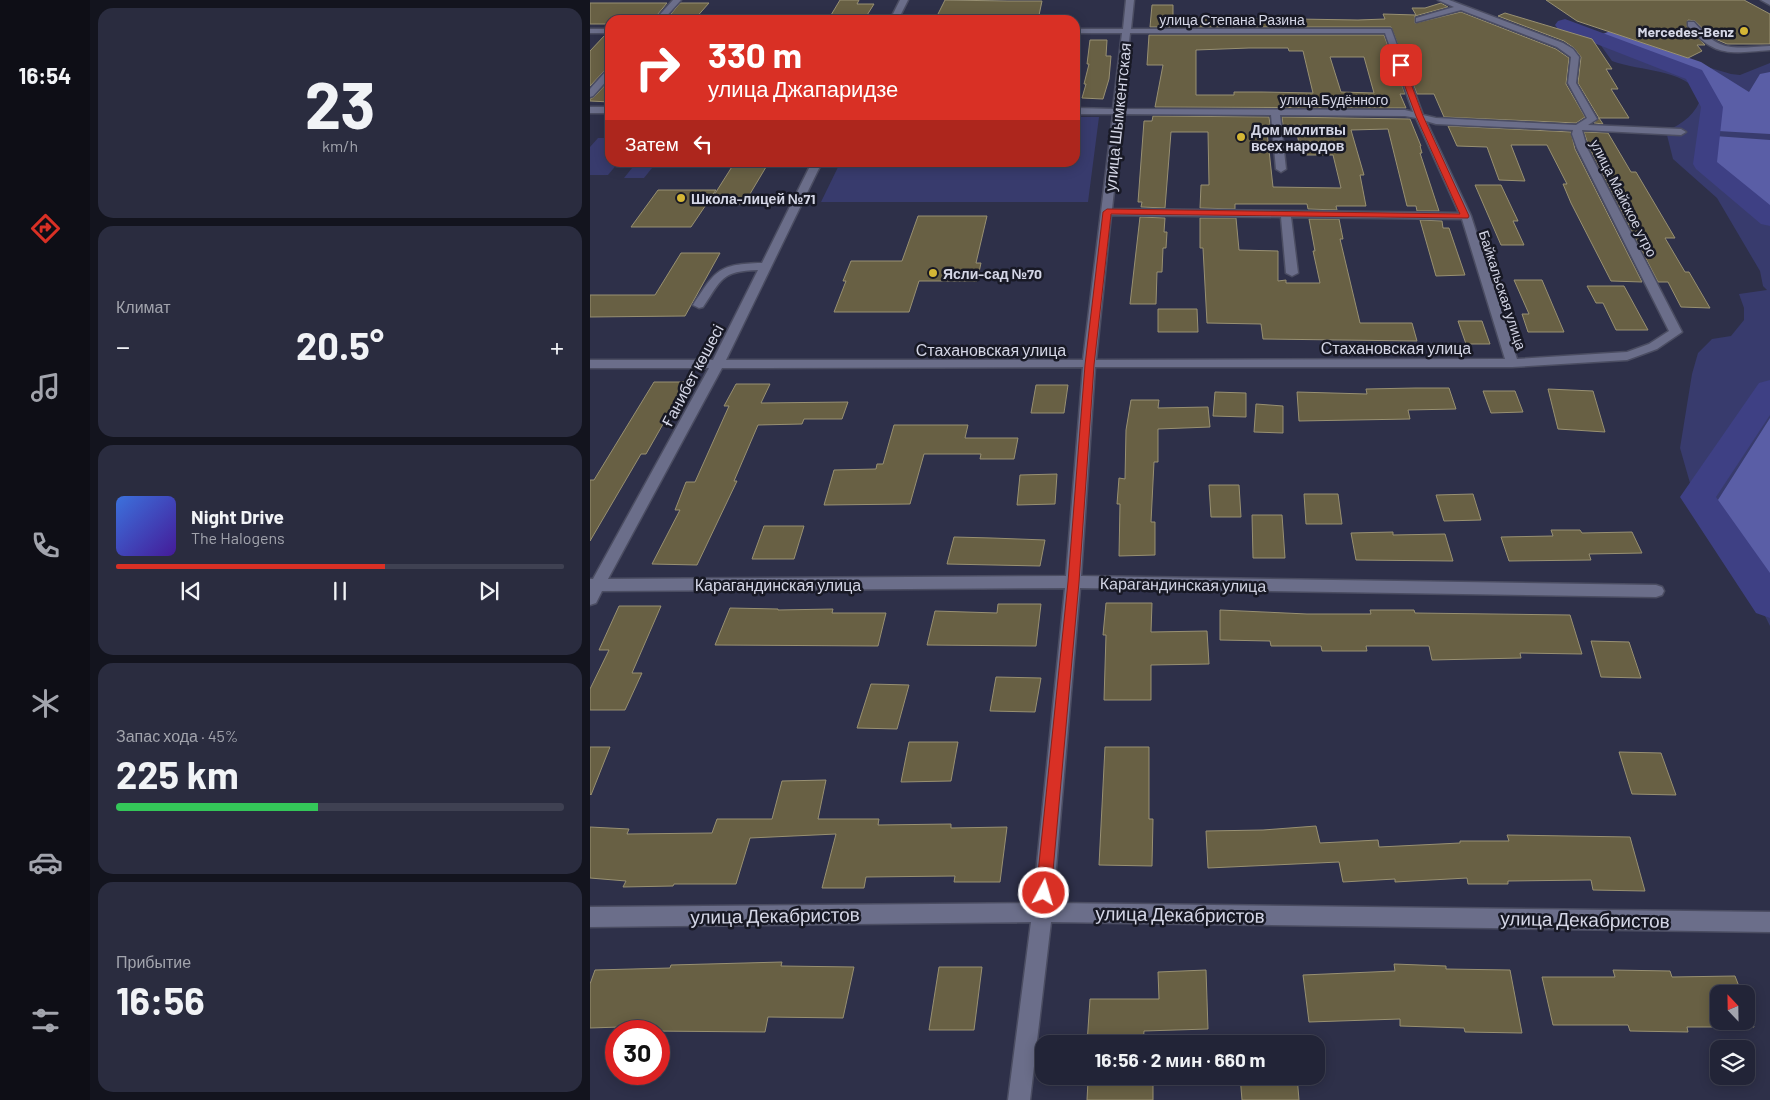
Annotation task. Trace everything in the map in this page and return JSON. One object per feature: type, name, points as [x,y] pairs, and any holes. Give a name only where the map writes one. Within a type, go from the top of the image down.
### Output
[{"type":"street","points":[[664,15],[677,0]]},
{"type":"street","points":[[896,15],[904,0]]},
{"type":"street","name":"улица Шымкентская","points":[[1019,1100],[1042,912],[1074,582],[1089,365],[1118,111],[1125,31],[1130,0]]},
{"type":"street","name":"улица Майское утро","points":[[1442,0],[1560,45],[1570,51],[1575,57],[1572,83],[1592,119],[1578,128],[1576,134],[1676,332],[1653,348],[1642,353],[1572,360]]},
{"type":"street","points":[[1765,0],[1770,3]]},
{"type":"street","points":[[1419,20],[1460,8]]},
{"type":"street","points":[[1691,24],[1711,44],[1718,47],[1731,49],[1770,48]]},
{"type":"street","points":[[590,31],[605,31]]},
{"type":"street","name":"улица Степана Разина","points":[[1080,32],[1388,31]]},
{"type":"street","name":"Байкальская улица","points":[[1388,31],[1419,116],[1466,216],[1512,363]]},
{"type":"street","points":[[590,94],[605,78]]},
{"type":"street","points":[[590,110],[605,110]]},
{"type":"street","name":"улица Будённого","points":[[1080,111],[1405,114],[1436,121],[1681,132]]},
{"type":"street","points":[[1275,112],[1281,168]]},
{"type":"street","name":"Ғанибет көшесі","points":[[592,590],[717,365],[814,167]]},
{"type":"street","points":[[1107,212],[1466,216]]},
{"type":"street","points":[[1286,215],[1292,274]]},
{"type":"street","points":[[699,305],[720,273],[735,267],[766,266]]},
{"type":"street","name":"Стахановская улица","points":[[590,364],[1089,365],[1512,363],[1572,360]]},
{"type":"street","name":"Карагандинская улица","points":[[592,590],[1074,582],[1656,592]]},
{"type":"street","name":"улица Декабристов","points":[[590,917],[1042,912],[1770,922]]},
{"type":"shaded area","points":[[1610,31],[1701,62],[1749,92],[1760,74],[1770,72],[1770,134],[1718,131],[1720,108],[1702,76],[1601,35]]},
{"type":"shaded area","points":[[1589,33],[1608,33],[1670,56],[1731,74],[1740,75],[1770,63],[1770,626],[1727,539],[1692,490],[1680,448],[1692,374],[1698,353],[1712,339],[1731,336],[1744,320],[1744,308],[1739,294],[1767,290],[1763,286],[1760,271],[1717,198],[1673,159],[1666,131],[1678,125],[1693,112],[1702,95],[1693,86],[1672,75],[1612,61],[1597,40]]},
{"type":"shaded area","points":[[1080,117],[1099,117],[1088,202],[821,202],[838,167],[1080,167]]},
{"type":"shaded area","points":[[1715,136],[1770,140],[1770,211],[1715,166]]},
{"type":"shaded area","points":[[598,138],[605,138],[605,167],[615,167],[608,175],[590,175],[590,147]]},
{"type":"shaded area","points":[[633,167],[653,167],[644,178],[624,178]]},
{"type":"shaded area","points":[[1770,418],[1770,581],[1716,503]]},
{"type":"building","points":[[840,0],[859,0],[857,4],[874,4],[867,15],[831,15]]},
{"type":"building","points":[[945,0],[1042,1],[1039,15],[938,15]]},
{"type":"building","points":[[1546,0],[1744,0],[1770,14],[1770,44],[1727,44],[1713,38],[1695,21],[1688,20],[1687,27],[1705,45],[1697,45],[1702,51],[1688,58],[1577,21]]},
{"type":"building","points":[[590,3],[667,3],[657,15],[605,15],[605,24],[590,24]]},
{"type":"building","points":[[680,3],[709,3],[698,15],[670,15]]},
{"type":"building","points":[[1441,3],[1448,7],[1415,16],[1415,23],[1461,12],[1556,49],[1569,58],[1566,84],[1585,117],[1576,123],[1444,117],[1434,94],[1417,94],[1391,27],[1150,27],[1152,5],[1173,5],[1173,17],[1358,20],[1385,19],[1383,14],[1416,15],[1412,8],[1425,8]]},
{"type":"building","points":[[1505,13],[1592,39],[1612,69],[1606,69],[1618,89],[1611,89],[1629,118],[1599,118],[1578,83],[1581,57],[1574,48],[1564,41],[1498,16]]},
{"type":"building","points":[[605,35],[605,70],[590,86],[590,51]]},
{"type":"building","points":[[1149,35],[1384,35],[1405,94],[1400,94],[1406,108],[1155,107],[1163,65],[1147,65]],"holes":[[[1288,48],[1289,51],[1303,51],[1313,93],[1234,92],[1234,95],[1196,95],[1196,50]],[[1330,57],[1364,57],[1374,93],[1341,92]]]},
{"type":"building","points":[[1090,40],[1107,40],[1106,56],[1111,56],[1109,79],[1103,99],[1082,98],[1089,64],[1087,64]]},
{"type":"building","points":[[605,85],[605,102],[590,101]]},
{"type":"building","points":[[1153,116],[1269,117],[1271,132],[1267,132],[1273,187],[1341,188],[1333,155],[1301,155],[1297,133],[1284,133],[1282,117],[1410,119],[1421,146],[1422,153],[1420,153],[1439,211],[1417,211],[1416,206],[1407,206],[1388,129],[1351,130],[1364,175],[1360,175],[1366,206],[1336,206],[1337,210],[1308,209],[1307,204],[1235,204],[1235,209],[1200,208],[1201,185],[1209,185],[1208,132],[1171,132],[1165,208],[1141,207],[1142,202],[1138,202],[1144,121],[1152,121]]},
{"type":"building","points":[[1599,118],[1603,124],[1594,123]]},
{"type":"building","points":[[1448,126],[1571,132],[1575,149],[1642,282],[1611,281],[1571,203],[1563,184],[1567,184],[1547,145],[1511,145],[1525,181],[1499,180],[1487,147],[1457,146]]},
{"type":"building","points":[[1584,132],[1608,133],[1631,172],[1636,172],[1675,238],[1665,238],[1685,272],[1689,272],[1710,308],[1681,307],[1668,282],[1658,282],[1589,147]]},
{"type":"building","points":[[732,167],[766,167],[744,204],[709,203]]},
{"type":"building","points":[[1475,185],[1501,185],[1518,221],[1513,221],[1524,245],[1501,245]]},
{"type":"building","points":[[658,190],[716,190],[691,227],[631,227]]},
{"type":"building","points":[[918,216],[987,216],[976,263],[981,263],[977,281],[919,281],[909,312],[834,312],[846,281],[843,281],[851,261],[902,261]]},
{"type":"building","points":[[1140,217],[1165,218],[1164,232],[1167,232],[1166,248],[1163,248],[1162,272],[1157,272],[1156,304],[1130,304]]},
{"type":"building","points":[[1200,218],[1236,218],[1239,250],[1278,251],[1278,281],[1286,280],[1286,283],[1320,283],[1309,219],[1339,219],[1343,239],[1340,239],[1360,323],[1412,323],[1417,341],[1263,339],[1261,324],[1207,323],[1203,248],[1200,248]]},
{"type":"building","points":[[1420,220],[1442,221],[1443,228],[1449,228],[1465,275],[1436,276]]},
{"type":"building","points":[[681,253],[720,253],[685,316],[590,317],[590,295],[655,295]]},
{"type":"building","points":[[1514,280],[1542,280],[1564,332],[1528,332],[1522,314],[1529,314]]},
{"type":"building","points":[[1587,286],[1624,286],[1648,330],[1616,330],[1603,303],[1596,303]]},
{"type":"building","points":[[1158,309],[1197,309],[1198,332],[1158,332]]},
{"type":"building","points":[[1458,321],[1482,321],[1490,344],[1466,344]]},
{"type":"building","points":[[654,382],[687,382],[646,454],[641,454],[590,541],[590,480],[594,480]]},
{"type":"building","points":[[736,384],[770,384],[761,403],[848,402],[842,419],[804,419],[802,424],[758,425],[734,481],[737,481],[697,565],[652,564],[680,510],[675,510],[686,482],[695,482],[729,406],[724,406]]},
{"type":"building","points":[[1036,385],[1068,385],[1064,413],[1031,413]]},
{"type":"building","points":[[1449,388],[1456,409],[1408,410],[1410,419],[1299,421],[1297,392],[1367,394],[1366,389]]},
{"type":"building","points":[[1548,389],[1593,391],[1605,432],[1558,429]]},
{"type":"building","points":[[1483,391],[1515,391],[1523,412],[1491,413]]},
{"type":"building","points":[[1215,392],[1246,393],[1246,417],[1213,416]]},
{"type":"building","points":[[1131,400],[1159,400],[1158,408],[1208,407],[1210,427],[1158,429],[1158,462],[1154,462],[1151,522],[1155,522],[1155,555],[1119,556],[1120,504],[1117,504],[1119,478],[1125,479],[1126,430]]},
{"type":"building","points":[[1256,404],[1283,406],[1283,433],[1254,432]]},
{"type":"building","points":[[894,425],[968,425],[965,438],[1018,438],[1014,459],[980,459],[981,454],[924,454],[910,504],[824,505],[834,470],[876,469],[877,464],[883,464]]},
{"type":"building","points":[[1057,474],[1055,504],[1017,505],[1020,475]]},
{"type":"building","points":[[1209,485],[1239,485],[1241,517],[1211,517]]},
{"type":"building","points":[[1304,494],[1338,494],[1342,524],[1306,524]]},
{"type":"building","points":[[1473,494],[1481,520],[1444,521],[1436,495]]},
{"type":"building","points":[[1252,515],[1282,515],[1285,558],[1253,558]]},
{"type":"building","points":[[764,526],[804,526],[794,559],[752,559]]},
{"type":"building","points":[[1551,530],[1580,530],[1582,533],[1632,532],[1642,553],[1589,554],[1591,560],[1509,561],[1501,537],[1553,536]]},
{"type":"building","points":[[1393,532],[1393,535],[1445,534],[1453,561],[1356,560],[1351,533]]},
{"type":"building","points":[[954,537],[1045,540],[1040,566],[947,564]]},
{"type":"building","points":[[1106,603],[1152,603],[1151,632],[1207,631],[1209,664],[1151,665],[1151,700],[1104,700],[1106,635],[1103,635]]},
{"type":"building","points":[[998,604],[1041,604],[1036,646],[927,645],[935,611],[997,613]]},
{"type":"building","points":[[619,606],[661,606],[632,673],[642,673],[625,710],[590,710],[590,689],[609,650],[599,650]]},
{"type":"building","points":[[730,608],[778,610],[833,609],[832,613],[886,613],[878,646],[715,645]]},
{"type":"building","points":[[1220,610],[1307,614],[1371,614],[1370,610],[1414,610],[1415,613],[1570,615],[1582,654],[1520,653],[1521,658],[1432,660],[1429,646],[1366,646],[1367,651],[1322,651],[1321,646],[1271,646],[1270,641],[1220,640]]},
{"type":"building","points":[[1591,641],[1629,642],[1641,678],[1601,677]]},
{"type":"building","points":[[996,677],[1041,678],[1035,712],[990,711]]},
{"type":"building","points":[[871,684],[909,685],[897,729],[857,728]]},
{"type":"building","points":[[909,742],[958,742],[951,781],[901,782]]},
{"type":"building","points":[[590,747],[610,747],[591,795],[590,794]]},
{"type":"building","points":[[1105,747],[1149,747],[1149,819],[1153,819],[1152,866],[1099,865]]},
{"type":"building","points":[[1619,752],[1661,753],[1676,795],[1632,794]]},
{"type":"building","points":[[826,780],[818,819],[879,819],[878,825],[951,824],[951,828],[1007,827],[1000,882],[954,882],[955,876],[866,877],[864,888],[822,888],[836,834],[750,838],[736,884],[674,884],[673,886],[623,887],[626,881],[590,878],[590,827],[629,829],[627,834],[712,833],[717,819],[772,819],[782,781]]},
{"type":"building","points":[[1316,826],[1320,843],[1378,840],[1379,847],[1460,843],[1460,841],[1509,841],[1507,835],[1630,837],[1645,891],[1593,890],[1591,880],[1508,881],[1508,884],[1468,884],[1467,878],[1395,882],[1395,879],[1343,882],[1339,862],[1208,868],[1206,831],[1263,830]]},
{"type":"building","points":[[782,962],[781,966],[854,967],[843,1018],[768,1017],[765,1032],[670,1031],[670,1020],[605,1020],[605,1028],[590,1028],[590,984],[595,970],[670,968],[671,965]]},
{"type":"building","points":[[1394,964],[1446,966],[1446,969],[1510,970],[1522,1033],[1465,1032],[1464,1028],[1400,1026],[1400,1019],[1309,1022],[1303,975],[1395,971]]},
{"type":"building","points":[[939,967],[982,967],[974,1030],[929,1030]]},
{"type":"building","points":[[1206,970],[1208,1029],[1144,1031],[1144,1035],[1088,1035],[1090,999],[1159,999],[1158,972]]},
{"type":"building","points":[[1613,970],[1670,971],[1672,977],[1735,976],[1738,985],[1710,985],[1710,1027],[1687,1027],[1688,1032],[1630,1031],[1628,1025],[1553,1025],[1542,977],[1615,977]]},
{"type":"building","points":[[1088,1085],[1153,1085],[1153,1100],[1087,1100]]},
{"type":"building","points":[[1241,1085],[1298,1085],[1299,1100],[1242,1100]]},
{"type":"waterway","points":[[1565,25],[1694,75],[1712,107],[1705,164],[1770,218]]},
{"type":"waterway","points":[[1770,390],[1698,497],[1770,603]]},
{"type":"place","name":"Mercedes-Benz","points":[[1744,31]]},
{"type":"place","name":"Дом молитвы всех народов","points":[[1241,137]]},
{"type":"place","name":"Школа-лицей №71","points":[[681,198]]},
{"type":"place","name":"Ясли-сад №70","points":[[933,273]]},
{"type":"route","points":[[1044,893],[1074,582],[1089,365],[1107,212],[1466,216],[1419,116],[1401,65]]}]
